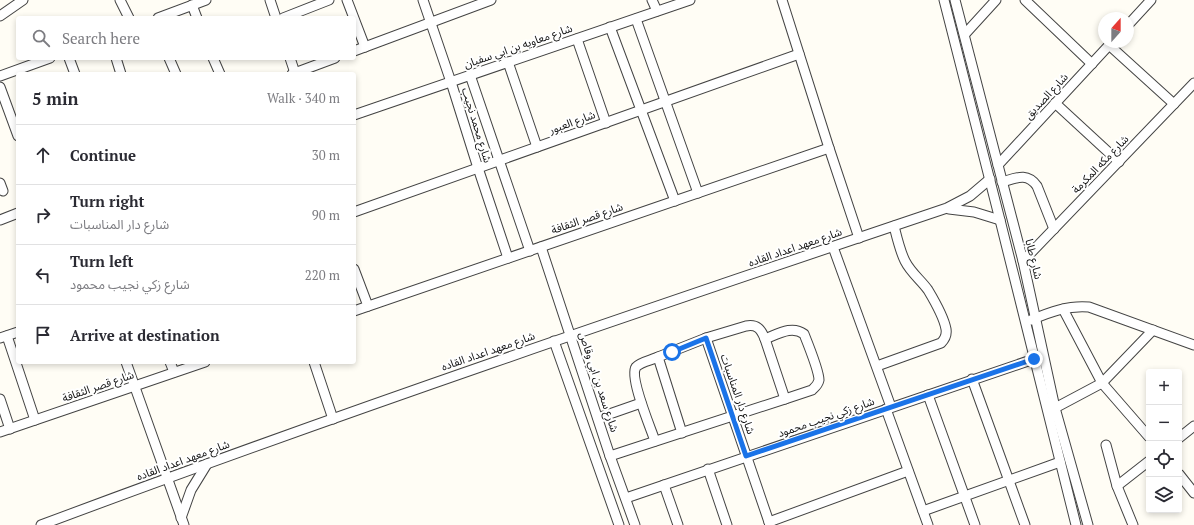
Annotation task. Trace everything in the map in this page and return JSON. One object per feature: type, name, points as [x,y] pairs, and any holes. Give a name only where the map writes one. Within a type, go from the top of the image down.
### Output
[{"type":"street","points":[[0,16],[23,0]]},
{"type":"street","points":[[120,0],[128,16]]},
{"type":"street","points":[[163,16],[206,0]]},
{"type":"street","points":[[270,0],[275,16]]},
{"type":"street","points":[[288,16],[329,0]]},
{"type":"street","points":[[347,0],[353,16]]},
{"type":"street","name":"شارع محمد نجيب","points":[[423,0],[508,258]]},
{"type":"street","points":[[356,50],[491,0]]},
{"type":"street","points":[[652,0],[657,11]]},
{"type":"street","name":"شارع معاويه بن ابي سفيان","points":[[356,114],[690,0]]},
{"type":"street","points":[[782,0],[859,238]]},
{"type":"street","points":[[944,0],[1076,525]]},
{"type":"street","name":"شارع طابا","points":[[955,0],[1023,261],[1056,408],[1088,525]]},
{"type":"street","points":[[965,34],[996,0]]},
{"type":"street","points":[[1025,0],[1092,64]]},
{"type":"street","points":[[1134,18],[1151,0]]},
{"type":"street","points":[[192,5],[196,16]]},
{"type":"street","points":[[636,19],[698,193]]},
{"type":"street","points":[[356,24],[365,47]]},
{"type":"street","points":[[610,27],[675,201]]},
{"type":"street","points":[[577,39],[606,122]]},
{"type":"street","name":"شارع الصديق","points":[[998,166],[1106,48]]},
{"type":"street","points":[[1116,48],[1174,104]]},
{"type":"street","name":"شارع العبور","points":[[356,211],[799,54]]},
{"type":"street","points":[[0,76],[44,60]]},
{"type":"street","points":[[71,60],[74,72]]},
{"type":"street","points":[[117,60],[120,72]]},
{"type":"street","points":[[170,60],[175,72]]},
{"type":"street","points":[[214,60],[219,72]]},
{"type":"street","points":[[291,60],[294,72]]},
{"type":"street","points":[[297,72],[330,60]]},
{"type":"street","points":[[508,62],[537,147]]},
{"type":"street","name":"شارع محمد نجيب","points":[[470,75],[530,251]]},
{"type":"street","name":"شارع مكه المكرمة","points":[[1023,261],[1194,83]]},
{"type":"street","points":[[0,87],[16,131]]},
{"type":"street","points":[[1055,103],[1119,162]]},
{"type":"street","name":"شارع قصر الثقافة","points":[[356,310],[829,148]]},
{"type":"street","points":[[1002,182],[1022,177],[1034,181],[1054,230]]},
{"type":"street","name":"شارع معهد اعداد القاده","points":[[41,525],[56,522],[168,477],[554,340],[571,336],[947,208],[970,196],[990,179]]},
{"type":"street","name":"شارع معهد اعداد القاده","points":[[947,208],[974,212],[1000,220]]},
{"type":"street","points":[[0,220],[16,214]]},
{"type":"street","points":[[876,366],[942,343],[946,338],[946,329],[940,313],[928,289],[911,271],[905,261],[894,226]]},
{"type":"street","name":"شارع سعد بن ابي وقاص","points":[[541,247],[610,456],[635,525]]},
{"type":"street","points":[[833,247],[876,366],[908,471],[928,525]]},
{"type":"street","points":[[356,274],[368,306]]},
{"type":"street","points":[[1026,322],[1063,309],[1076,306],[1089,306],[1194,345]]},
{"type":"street","points":[[1063,309],[1102,383],[1146,434]]},
{"type":"street","points":[[655,442],[634,378],[635,369],[638,365],[706,338],[746,326],[752,325],[758,327],[765,339],[785,399]]},
{"type":"street","points":[[610,456],[812,390],[819,381],[804,334],[800,331],[790,330],[765,339]]},
{"type":"street","points":[[1056,408],[1102,383],[1153,330]]},
{"type":"street","points":[[16,333],[4,337],[35,420]]},
{"type":"street","name":"شارع دار المناسبات","points":[[706,338],[769,524]]},
{"type":"street","points":[[554,340],[619,525]]},
{"type":"street","points":[[658,357],[682,433]]},
{"type":"street","name":"شارع زكي نجيب محمود","points":[[626,498],[1034,359]]},
{"type":"street","points":[[127,364],[183,522]]},
{"type":"street","points":[[171,364],[174,372]]},
{"type":"street","name":"شارع قصر الثقافة","points":[[0,432],[198,364]]},
{"type":"street","points":[[315,364],[333,419]]},
{"type":"street","points":[[972,379],[1025,525]]},
{"type":"street","points":[[928,395],[975,525]]},
{"type":"street","points":[[0,399],[10,429]]},
{"type":"street","points":[[598,418],[641,403]]},
{"type":"street","points":[[1182,436],[1194,426]]},
{"type":"street","points":[[1106,445],[1117,486],[1133,525]]},
{"type":"street","points":[[922,511],[1060,462]]},
{"type":"street","points":[[1117,486],[1146,463]]},
{"type":"street","points":[[183,522],[191,490],[207,464]]},
{"type":"street","points":[[708,470],[727,525]]},
{"type":"street","points":[[769,524],[908,471]]},
{"type":"street","points":[[1181,477],[1194,493]]},
{"type":"street","points":[[664,485],[678,525]]},
{"type":"route","points":[[672,352],[706,338],[746,456],[1034,359]]}]
